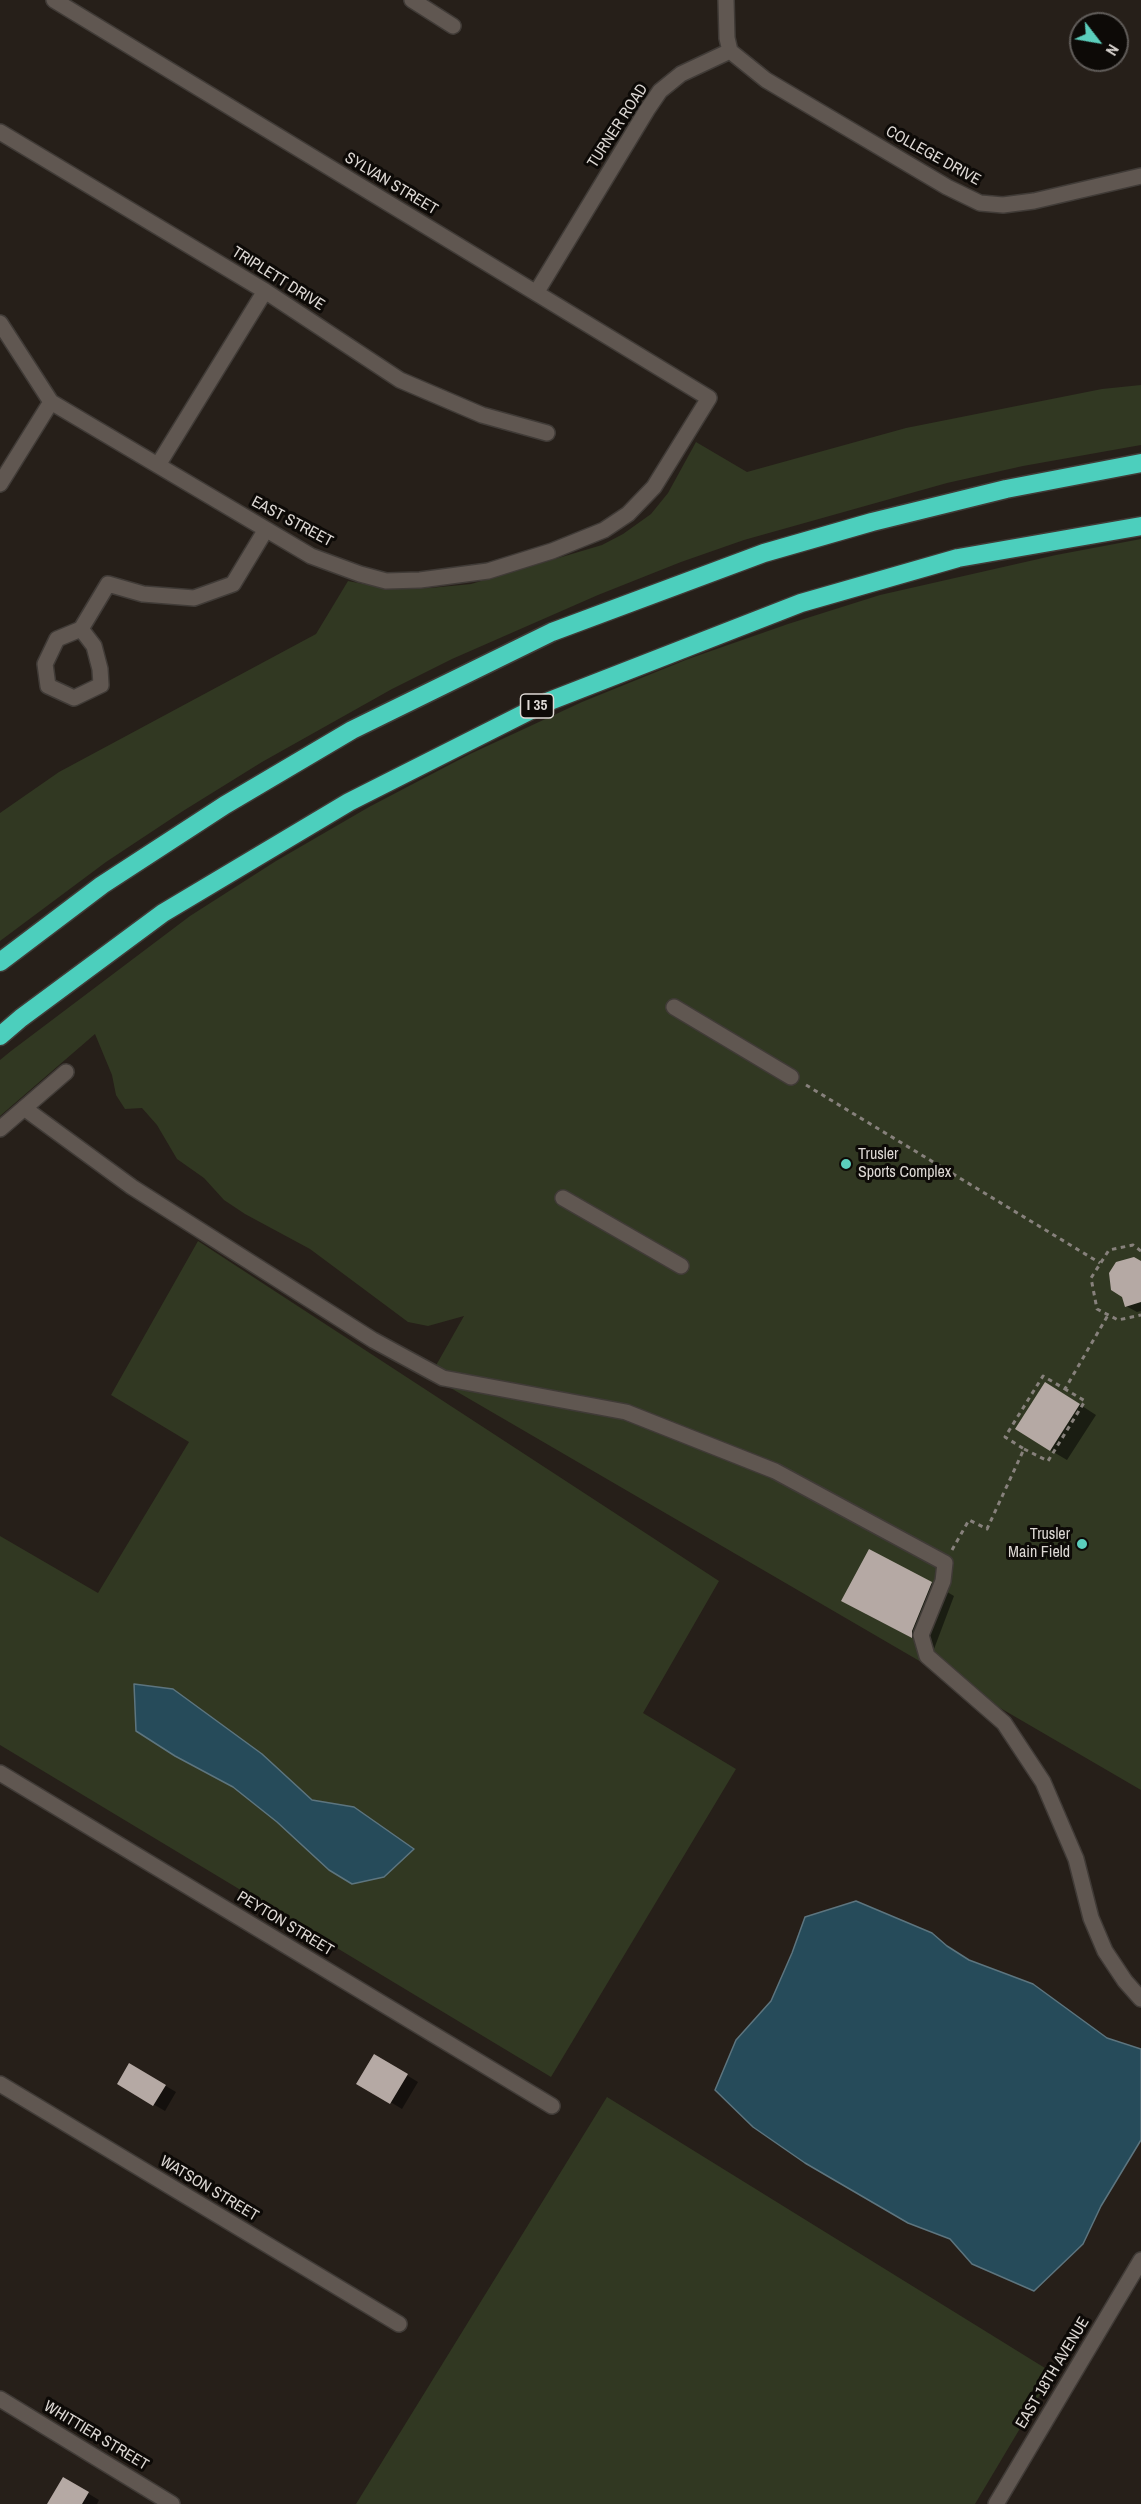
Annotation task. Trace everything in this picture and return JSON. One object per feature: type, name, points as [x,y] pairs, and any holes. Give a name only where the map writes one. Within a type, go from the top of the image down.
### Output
[{"type":"highway","points":[[0,962],[102,885],[225,804],[352,730],[552,632],[764,553],[872,522],[1006,489],[1141,463]]},
{"type":"highway","name":"I 35","points":[[0,1036],[163,913],[349,802],[547,702],[801,603],[958,558],[1141,526]]},
{"type":"street","name":"SYLVAN STREET","points":[[54,0],[709,398]]},
{"type":"street","points":[[412,0],[453,26]]},
{"type":"street","points":[[726,0],[727,38],[730,51]]},
{"type":"street","name":"TURNER ROAD","points":[[536,293],[660,92],[681,74],[730,51]]},
{"type":"street","name":"COLLEGE DRIVE","points":[[730,51],[766,80],[947,187],[980,203],[1003,205],[1034,201],[1141,176]]},
{"type":"street","name":"TRIPLETT DRIVE","points":[[0,132],[265,291],[400,380],[482,415],[546,433]]},
{"type":"street","points":[[158,465],[265,291]]},
{"type":"street","name":"EAST STREET","points":[[0,322],[51,402],[265,531],[311,556],[386,581],[420,580],[488,571],[552,551],[604,530],[628,514],[654,487],[709,398]]},
{"type":"street","points":[[0,484],[51,402]]},
{"type":"street","points":[[81,629],[94,646],[100,669],[101,685],[74,698],[48,686],[45,664],[57,639],[81,629],[108,584],[143,594],[194,598],[233,584],[265,531]]},
{"type":"street","points":[[674,1007],[791,1077]]},
{"type":"street","points":[[0,1129],[66,1072]]},
{"type":"street","points":[[24,1108],[132,1187],[373,1340],[443,1378],[626,1412],[775,1471],[945,1563],[943,1581],[921,1635],[927,1656],[1004,1723],[1043,1782],[1076,1859],[1091,1918],[1105,1951],[1125,1981],[1141,1999]]},
{"type":"street","points":[[562,1198],[681,1266]]},
{"type":"street","name":"PEYTON STREET","points":[[0,1773],[552,2106]]},
{"type":"street","name":"WATSON STREET","points":[[0,2084],[399,2324]]},
{"type":"street","name":"EAST 18TH AVENUE","points":[[996,2504],[1141,2260]]},
{"type":"street","name":"WHITTIER STREET","points":[[0,2399],[151,2498],[172,2504]]},
{"type":"path","points":[[791,1077],[1100,1263]]},
{"type":"path","points":[[1141,1251],[1133,1245],[1109,1250],[1091,1278],[1097,1308],[1118,1320],[1141,1316]]},
{"type":"path","points":[[1065,1389],[1108,1315]]},
{"type":"path","points":[[1043,1376],[1065,1389],[1085,1401],[1048,1461],[1005,1437],[1043,1376]]},
{"type":"path","points":[[945,1563],[969,1520],[987,1529],[1024,1449]]},
{"type":"green space","points":[[1141,385],[1141,445],[1023,466],[947,483],[744,540],[598,595],[452,659],[392,689],[262,762],[183,811],[106,862],[0,941],[0,813],[59,772],[316,634],[348,581],[390,589],[471,584],[602,545],[623,534],[651,514],[668,493],[696,442],[747,472],[906,428],[1102,389]]},
{"type":"green space","points":[[1141,539],[1141,1790],[430,1376],[464,1316],[428,1326],[408,1322],[310,1249],[224,1200],[204,1178],[177,1159],[157,1125],[142,1108],[125,1109],[116,1095],[112,1075],[95,1034],[0,1116],[0,1060],[11,1051],[190,916],[276,861],[369,807],[470,754],[582,702],[688,659],[788,624],[880,595],[1056,555]]},
{"type":"green space","points":[[198,1241],[719,1581],[643,1713],[736,1769],[551,2077],[0,1745],[0,1536],[98,1593],[189,1442],[111,1395]]},
{"type":"green space","points":[[607,2097],[1053,2373],[975,2504],[356,2504]]},
{"type":"water","points":[[134,1684],[173,1689],[262,1754],[312,1800],[354,1807],[414,1849],[384,1877],[352,1884],[329,1870],[277,1822],[233,1787],[175,1756],[136,1731]]},
{"type":"water","points":[[856,1901],[932,1933],[969,1960],[1033,1984],[1107,2038],[1141,2049],[1141,2140],[1101,2206],[1083,2244],[1034,2291],[972,2264],[950,2239],[908,2223],[805,2163],[753,2127],[715,2090],[736,2040],[771,2001],[805,1917]]},
{"type":"building","points":[[1134,1257],[1141,1261],[1141,1302],[1125,1307],[1122,1297],[1111,1290],[1109,1273],[1116,1262]]},
{"type":"building","points":[[1045,1382],[1080,1404],[1050,1451],[1015,1429]]},
{"type":"building","points":[[869,1549],[932,1582],[912,1631],[912,1638],[841,1601]]},
{"type":"building","points":[[374,2054],[408,2074],[390,2104],[356,2084]]},
{"type":"building","points":[[129,2063],[166,2085],[153,2106],[117,2084]]},
{"type":"building","points":[[63,2477],[89,2492],[82,2504],[47,2504]]},
{"type":"place","name":"Trusler Sports Complex","points":[[846,1164]]},
{"type":"place","name":"Trusler Main Field","points":[[1082,1544]]}]
